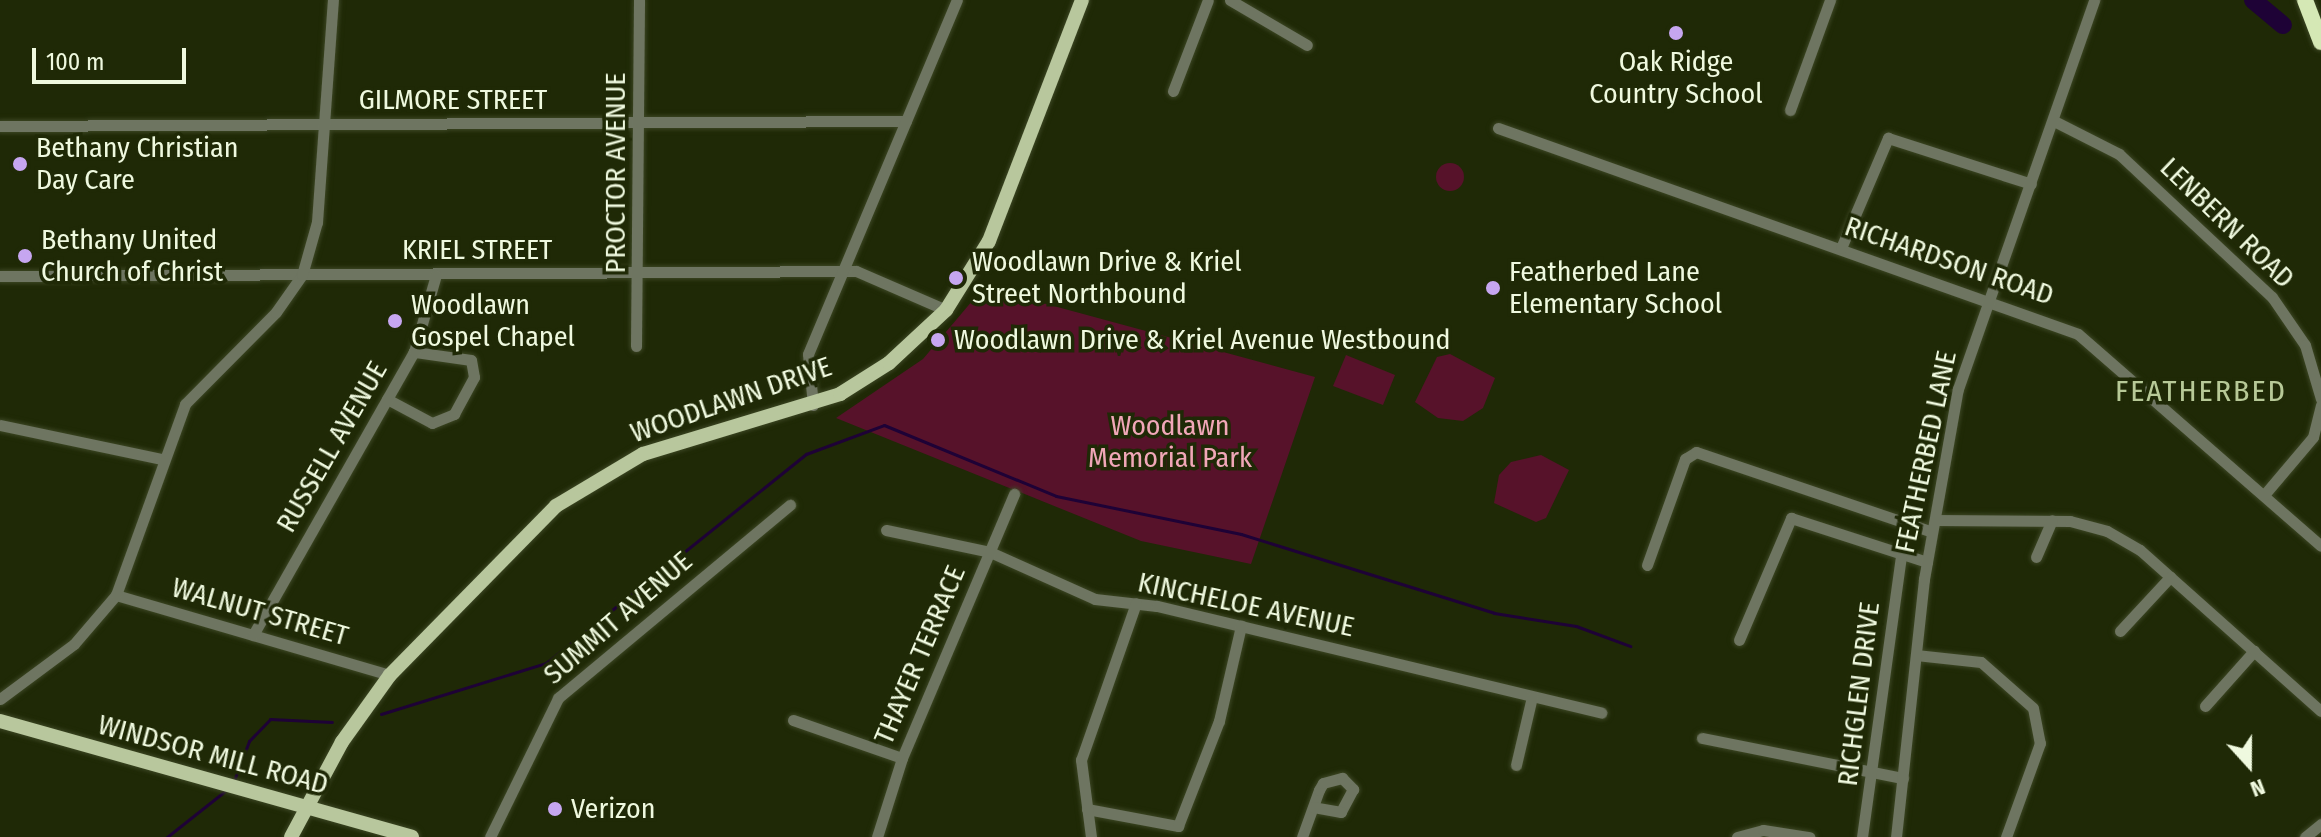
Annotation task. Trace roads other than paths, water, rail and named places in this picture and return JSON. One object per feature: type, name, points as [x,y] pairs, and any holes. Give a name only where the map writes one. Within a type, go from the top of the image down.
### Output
[{"type":"highway","points":[[2305,0],[2321,42]]},
{"type":"main road","name":"WOODLAWN DRIVE","points":[[291,837],[390,675],[531,527],[580,488],[666,446],[813,405],[889,363],[946,310],[989,241],[1082,0]]},
{"type":"main road","name":"WINDSOR MILL ROAD","points":[[0,721],[412,837]]},
{"type":"street","points":[[0,699],[74,644],[116,595],[161,459],[185,404],[276,312],[302,275],[317,222],[333,0]]},
{"type":"street","name":"PROCTOR AVENUE","points":[[636,346],[640,273],[639,0]]},
{"type":"street","points":[[813,405],[808,354],[957,0]]},
{"type":"street","points":[[1173,91],[1208,0]]},
{"type":"street","points":[[1230,0],[1307,45]]},
{"type":"street","points":[[1790,110],[1830,0]]},
{"type":"street","name":"FEATHERBED LANE","points":[[1896,837],[1927,562],[1958,389],[2094,0]]},
{"type":"street","name":"GILMORE STREET","points":[[0,126],[906,121]]},
{"type":"street","name":"LENBERN ROAD","points":[[2054,121],[2119,154],[2272,297],[2305,345],[2321,399]]},
{"type":"street","name":"RICHARDSON ROAD","points":[[1498,128],[1988,299],[2090,341],[2321,546]]},
{"type":"street","points":[[1841,248],[1880,150],[1895,136],[2031,184]]},
{"type":"street","name":"KRIEL STREET","points":[[0,276],[842,271],[946,310]]},
{"type":"street","name":"RUSSELL AVENUE","points":[[253,635],[414,352],[436,275]]},
{"type":"street","points":[[387,399],[432,423],[454,414],[474,377],[471,360],[414,352]]},
{"type":"street","points":[[2264,495],[2313,437],[2321,405]]},
{"type":"street","points":[[0,425],[161,459]]},
{"type":"street","points":[[1647,565],[1685,459],[1696,452],[1933,526],[2052,520],[2107,531],[2170,577],[2321,711]]},
{"type":"street","name":"THAYER TERRACE","points":[[877,837],[902,758],[1014,494]]},
{"type":"street","name":"SUMMIT AVENUE","points":[[490,837],[558,698],[790,505]]},
{"type":"street","points":[[1739,640],[1791,518],[1927,562]]},
{"type":"street","points":[[2036,557],[2052,520]]},
{"type":"street","name":"KINCHELOE AVENUE","points":[[886,530],[990,552],[1095,599],[1136,603],[1241,626],[1601,713]]},
{"type":"street","name":"RICHGLEN DRIVE","points":[[1862,837],[1901,556]]},
{"type":"street","points":[[2120,631],[2170,577]]},
{"type":"street","name":"WALNUT STREET","points":[[116,595],[390,675]]},
{"type":"street","points":[[1091,837],[1081,760],[1136,603]]},
{"type":"street","points":[[1087,809],[1178,826],[1219,721],[1241,626]]},
{"type":"street","points":[[2205,706],[2254,651]]},
{"type":"street","points":[[1916,655],[1981,662],[2033,708],[2040,743],[2006,837]]},
{"type":"street","points":[[1516,765],[1532,697]]},
{"type":"street","points":[[793,720],[902,758]]},
{"type":"street","points":[[1702,738],[1871,775],[1903,778]]},
{"type":"street","points":[[1302,837],[1313,807]]},
{"type":"street","points":[[2305,837],[2321,824]]},
{"type":"street","points":[[1737,837],[1763,830],[1809,837]]},
{"type":"waterway","points":[[2253,0],[2283,25]]},
{"type":"waterway","points":[[381,714],[546,663],[806,454],[884,425],[1056,496],[1241,534],[1494,613],[1576,626],[1630,646]]},
{"type":"waterway","points":[[233,783],[249,741],[270,719],[332,722]]},
{"type":"waterway","points":[[167,837],[225,791]]},
{"type":"place","name":"Oak Ridge Country School","points":[[1676,33]]},
{"type":"place","name":"Bethany Christian Day Care","points":[[20,164]]},
{"type":"place","name":"Bethany United Church of Christ","points":[[25,256]]},
{"type":"place","name":"Woodlawn Drive & Kriel Street Northbound","points":[[956,278]]},
{"type":"place","name":"Featherbed Lane Elementary School","points":[[1493,288]]},
{"type":"place","name":"Woodlawn Gospel Chapel","points":[[395,321]]},
{"type":"place","name":"Woodlawn Drive & Kriel Avenue Westbound","points":[[938,340]]},
{"type":"place","name":"Verizon","points":[[555,809]]},
{"type":"district","name":"FEATHERBED","points":[[2201,391]]},
{"type":"park label","name":"Woodlawn Memorial Park","points":[[1170,442]]}]
